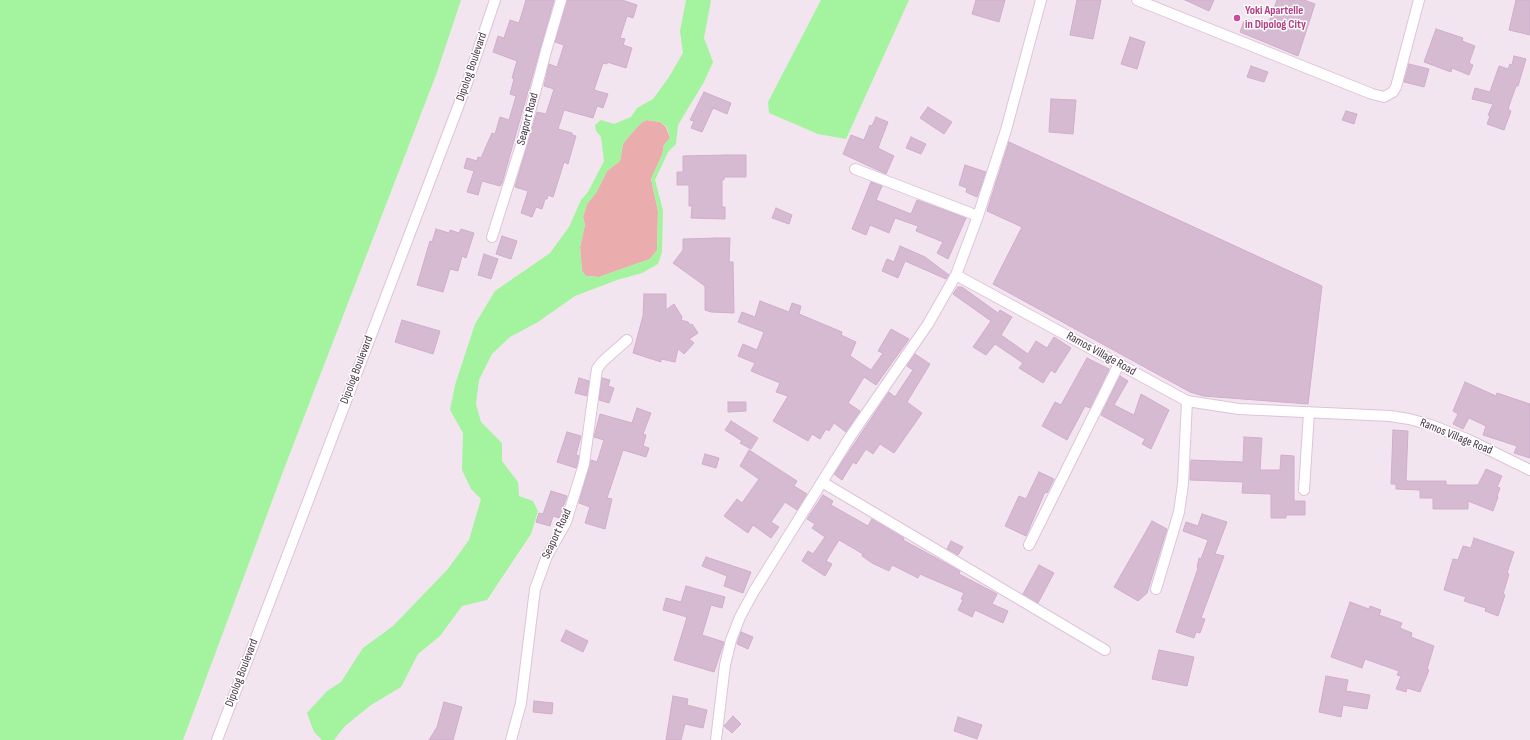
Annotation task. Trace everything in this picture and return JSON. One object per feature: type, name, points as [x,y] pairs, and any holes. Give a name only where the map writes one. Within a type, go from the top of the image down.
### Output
[{"type":"street","name":"Dipolog Boulevard","points":[[217,740],[466,86],[495,0]]},
{"type":"street","name":"Seaport Road","points":[[492,237],[522,142],[561,0]]},
{"type":"street","points":[[716,740],[725,665],[731,640],[740,618],[754,591],[850,437],[928,324],[956,275],[978,216],[1006,130],[1041,0]]},
{"type":"street","points":[[1137,0],[1372,94],[1384,97],[1394,92],[1396,87],[1419,0]]},
{"type":"street","points":[[855,169],[978,216]]},
{"type":"street","name":"Ramos Village Road","points":[[956,275],[1187,401],[1239,409],[1390,416],[1424,423],[1469,440],[1530,470]]},
{"type":"street","name":"Seaport Road","points":[[511,740],[521,703],[535,589],[546,556],[566,522],[584,464],[596,374],[602,362],[627,340]]},
{"type":"street","points":[[1029,545],[1119,364]]},
{"type":"street","points":[[1156,589],[1179,512],[1183,484],[1187,401]]},
{"type":"street","points":[[1304,490],[1309,412]]},
{"type":"street","points":[[822,482],[1105,650]]},
{"type":"shaded area","points":[[0,0],[461,0],[436,75],[287,461],[183,740],[0,740]]},
{"type":"shaded area","points":[[686,0],[711,0],[704,38],[713,62],[704,82],[678,125],[676,144],[668,152],[655,180],[663,210],[662,252],[658,264],[642,273],[617,280],[575,296],[538,322],[510,337],[492,354],[479,380],[476,404],[481,422],[502,443],[502,461],[518,482],[519,496],[533,501],[538,511],[531,534],[487,600],[462,606],[440,636],[418,654],[401,687],[371,705],[345,726],[334,740],[322,740],[314,732],[307,713],[327,691],[341,682],[363,648],[393,626],[447,570],[469,540],[481,499],[471,489],[462,470],[463,433],[450,410],[455,385],[475,324],[495,291],[550,253],[569,227],[581,200],[588,192],[604,161],[601,137],[596,131],[595,125],[601,120],[614,124],[631,117],[637,108],[653,99],[669,77],[683,53],[680,31]],"holes":[[[647,120],[660,122],[667,127],[670,138],[664,145],[662,155],[651,179],[658,211],[657,250],[650,259],[599,277],[586,276],[582,271],[580,247],[585,225],[583,217],[587,204],[596,193],[607,171],[620,161],[623,144],[630,135],[642,122]]]},
{"type":"shaded area","points":[[821,0],[909,0],[846,139],[818,134],[769,113],[768,102]]},
{"type":"shaded area","points":[[647,120],[660,122],[666,127],[670,138],[664,145],[662,155],[651,179],[658,211],[657,250],[650,259],[599,277],[586,276],[582,271],[580,247],[585,225],[583,217],[587,204],[596,193],[607,171],[620,161],[623,144],[642,122]]},
{"type":"building","points":[[526,0],[554,0],[502,183],[500,186],[482,181],[478,195],[467,192],[474,171],[464,168],[467,158],[477,161],[478,157],[481,158],[492,133],[495,134],[500,117],[509,120],[516,96],[510,94],[514,79],[512,78],[517,61],[493,52],[498,36],[504,38],[510,20],[519,23]]},
{"type":"building","points":[[567,0],[622,0],[637,5],[633,18],[627,16],[620,38],[625,39],[623,45],[632,48],[626,68],[607,62],[607,64],[603,63],[594,90],[608,94],[603,108],[597,106],[593,118],[564,110],[558,129],[572,133],[572,135],[576,136],[568,164],[564,162],[553,197],[548,195],[542,209],[536,207],[532,217],[521,213],[528,191],[515,187],[537,112],[546,114],[554,89],[544,86],[549,64],[557,67],[564,45],[555,42]]},
{"type":"building","points":[[976,0],[1005,0],[999,22],[972,14]]},
{"type":"building","points":[[1077,0],[1101,0],[1093,39],[1070,35]]},
{"type":"building","points":[[1185,0],[1214,0],[1209,11]]},
{"type":"building","points":[[1277,0],[1304,0],[1315,4],[1298,56],[1240,32],[1244,21],[1266,30]]},
{"type":"building","points":[[1516,0],[1530,0],[1530,35],[1509,30]]},
{"type":"building","points":[[1436,29],[1463,38],[1462,41],[1475,46],[1469,63],[1473,65],[1469,75],[1452,68],[1451,72],[1424,62]]},
{"type":"building","points":[[1130,37],[1145,42],[1137,69],[1121,64]]},
{"type":"building","points":[[1514,56],[1526,59],[1518,86],[1516,86],[1508,109],[1511,111],[1504,130],[1487,124],[1490,116],[1488,115],[1493,104],[1472,99],[1475,88],[1490,92],[1499,66],[1508,69],[1510,64],[1512,65]]},
{"type":"building","points":[[1409,64],[1429,69],[1424,87],[1404,82]]},
{"type":"building","points":[[1251,66],[1268,72],[1264,82],[1247,77]]},
{"type":"building","points":[[704,92],[731,103],[727,114],[713,108],[702,132],[691,128],[694,121],[690,120]]},
{"type":"building","points":[[1051,99],[1076,100],[1073,134],[1049,132]]},
{"type":"building","points":[[928,107],[952,122],[944,134],[920,118]]},
{"type":"building","points":[[1346,111],[1357,114],[1354,124],[1342,120]]},
{"type":"building","points":[[876,117],[888,122],[878,148],[894,156],[886,174],[843,154],[851,135],[864,140],[870,125],[872,126]]},
{"type":"building","points":[[911,137],[926,144],[921,154],[906,148]]},
{"type":"building","points":[[1009,142],[1322,286],[1308,404],[1203,396],[1190,392],[993,284],[1022,227],[987,211]]},
{"type":"building","points":[[746,155],[746,177],[724,177],[724,180],[722,180],[722,207],[725,207],[725,219],[691,218],[692,206],[689,206],[689,185],[677,185],[677,172],[683,172],[683,156]]},
{"type":"building","points":[[965,165],[986,172],[977,197],[966,192],[967,188],[959,185]]},
{"type":"building","points":[[871,182],[882,186],[876,200],[911,214],[917,200],[966,218],[948,259],[937,253],[943,242],[916,231],[918,226],[895,218],[889,233],[870,225],[866,235],[852,229]]},
{"type":"building","points":[[776,208],[792,215],[789,224],[772,218]]},
{"type":"building","points":[[436,229],[449,233],[450,230],[459,233],[461,229],[474,233],[466,258],[462,256],[458,271],[450,269],[443,292],[417,285],[430,241],[432,242]]},
{"type":"building","points":[[502,236],[517,241],[511,259],[496,254]]},
{"type":"building","points":[[730,238],[729,262],[733,262],[734,313],[711,312],[705,310],[705,286],[673,263],[683,250],[683,239]]},
{"type":"building","points":[[900,246],[925,257],[949,275],[946,279],[905,261],[898,278],[882,271],[887,259],[894,262]]},
{"type":"building","points":[[484,254],[498,259],[491,279],[478,275]]},
{"type":"building","points":[[958,287],[962,287],[998,313],[1000,310],[1012,317],[1001,335],[1028,354],[1036,341],[1047,348],[1054,337],[1071,348],[1055,373],[1051,370],[1043,383],[1019,368],[1023,363],[995,344],[986,355],[973,347],[991,321],[953,294]]},
{"type":"building","points":[[644,294],[666,294],[666,310],[674,304],[682,317],[681,320],[688,322],[690,325],[692,324],[698,333],[689,339],[694,343],[684,354],[678,349],[675,362],[661,359],[661,362],[633,353],[643,316]]},
{"type":"building","points":[[760,301],[789,312],[792,303],[801,306],[799,314],[842,332],[841,335],[856,342],[850,356],[871,370],[883,353],[878,351],[891,329],[909,339],[876,385],[864,377],[848,403],[860,411],[846,432],[834,423],[829,431],[826,429],[820,439],[812,434],[808,441],[773,421],[788,396],[776,392],[780,383],[751,371],[755,363],[738,356],[743,344],[757,350],[764,332],[738,322],[742,312],[755,317]]},
{"type":"building","points":[[402,320],[440,331],[433,354],[395,342]]},
{"type":"building","points":[[915,354],[930,364],[907,402],[922,413],[894,453],[880,444],[873,454],[866,449],[856,464],[853,462],[842,480],[834,474],[889,392],[895,397],[913,370],[907,366]]},
{"type":"building","points":[[1087,358],[1109,369],[1090,408],[1085,406],[1067,440],[1042,426],[1055,402],[1061,405]]},
{"type":"building","points":[[1120,376],[1128,381],[1114,405],[1134,415],[1141,394],[1169,410],[1151,449],[1142,444],[1145,439],[1101,415]]},
{"type":"building","points":[[579,378],[589,381],[587,396],[575,393]]},
{"type":"building","points":[[602,378],[610,380],[608,386],[614,388],[609,403],[599,400]]},
{"type":"building","points":[[1465,382],[1496,396],[1497,393],[1530,404],[1530,458],[1514,453],[1517,446],[1483,435],[1486,426],[1469,418],[1463,429],[1453,424],[1458,414],[1453,411]]},
{"type":"building","points":[[728,402],[746,402],[746,411],[728,412]]},
{"type":"building","points":[[637,408],[651,413],[643,434],[646,435],[643,446],[649,448],[646,457],[623,450],[607,498],[612,499],[605,529],[585,523],[590,507],[579,503],[591,460],[597,462],[604,440],[594,437],[600,414],[632,423]]},
{"type":"building","points":[[731,421],[758,438],[751,449],[740,443],[742,441],[725,430]]},
{"type":"building","points":[[1393,430],[1408,431],[1406,481],[1446,481],[1446,485],[1478,485],[1486,469],[1502,476],[1497,487],[1500,488],[1493,511],[1468,501],[1468,509],[1433,509],[1433,498],[1420,498],[1420,490],[1396,489],[1396,484],[1391,484]]},
{"type":"building","points":[[567,432],[581,436],[576,455],[579,456],[576,468],[557,462]]},
{"type":"building","points":[[1244,437],[1262,438],[1260,470],[1280,470],[1281,455],[1294,456],[1294,501],[1305,501],[1305,515],[1286,515],[1286,518],[1271,518],[1271,494],[1242,493],[1243,482],[1190,480],[1191,460],[1243,462]]},
{"type":"building","points":[[749,450],[797,481],[794,486],[807,494],[797,510],[785,502],[771,522],[779,527],[771,538],[753,525],[748,533],[724,516],[737,499],[742,503],[759,479],[740,466]]},
{"type":"building","points":[[705,454],[719,458],[716,468],[702,464]]},
{"type":"building","points":[[1039,472],[1054,479],[1047,493],[1045,492],[1026,536],[1005,526],[1019,496],[1026,499]]},
{"type":"building","points":[[551,491],[567,496],[559,518],[553,516],[550,526],[536,522],[539,513],[543,514]]},
{"type":"building","points":[[823,495],[833,501],[831,505],[868,526],[872,519],[904,538],[903,540],[960,571],[959,574],[997,594],[992,604],[1008,611],[1003,623],[975,610],[972,617],[958,610],[963,600],[961,599],[964,593],[920,574],[918,578],[892,565],[889,571],[872,563],[862,556],[863,554],[839,540],[826,561],[832,564],[825,576],[802,561],[808,551],[813,554],[825,537],[812,528],[815,524],[807,519]]},
{"type":"building","points":[[1202,514],[1227,522],[1215,554],[1224,556],[1201,618],[1205,619],[1200,633],[1196,632],[1194,638],[1176,632],[1198,568],[1199,558],[1201,559],[1208,540],[1183,531],[1186,522],[1198,526]]},
{"type":"building","points":[[1152,521],[1167,529],[1147,593],[1138,601],[1114,587]]},
{"type":"building","points":[[1474,538],[1514,552],[1507,573],[1509,574],[1503,594],[1505,595],[1498,616],[1485,611],[1486,608],[1464,601],[1466,597],[1444,590],[1453,559],[1458,560],[1463,546],[1471,548]]},
{"type":"building","points":[[951,541],[963,547],[958,555],[947,549]]},
{"type":"building","points":[[706,557],[751,572],[743,593],[724,586],[727,576],[702,566]]},
{"type":"building","points":[[1039,565],[1054,573],[1038,603],[1023,594]]},
{"type":"building","points":[[686,586],[725,597],[722,608],[711,605],[702,635],[724,642],[714,672],[674,660],[687,617],[663,610],[666,598],[681,602]]},
{"type":"building","points":[[1350,602],[1369,609],[1370,606],[1381,610],[1379,615],[1402,623],[1400,628],[1412,633],[1411,637],[1434,646],[1427,669],[1429,670],[1420,692],[1407,688],[1406,692],[1396,689],[1401,676],[1397,675],[1399,671],[1365,659],[1362,668],[1331,657]]},
{"type":"building","points":[[566,630],[588,641],[583,652],[561,641]]},
{"type":"building","points":[[741,632],[753,637],[748,649],[737,644]]},
{"type":"building","points":[[1159,650],[1194,657],[1187,686],[1152,679]]},
{"type":"building","points":[[1326,676],[1348,680],[1346,691],[1370,695],[1367,709],[1343,705],[1341,717],[1319,712]]},
{"type":"building","points":[[673,696],[688,699],[687,705],[707,710],[703,728],[685,724],[681,740],[666,740]]},
{"type":"building","points":[[534,701],[553,703],[552,714],[533,712]]},
{"type":"building","points":[[444,702],[462,707],[453,740],[429,740],[437,727]]},
{"type":"building","points":[[733,716],[741,724],[732,733],[724,726]]},
{"type":"building","points":[[958,717],[982,725],[977,739],[954,731]]},
{"type":"place","name":"Yoki Apartelle in Dipolog City","points":[[1237,18]]}]
